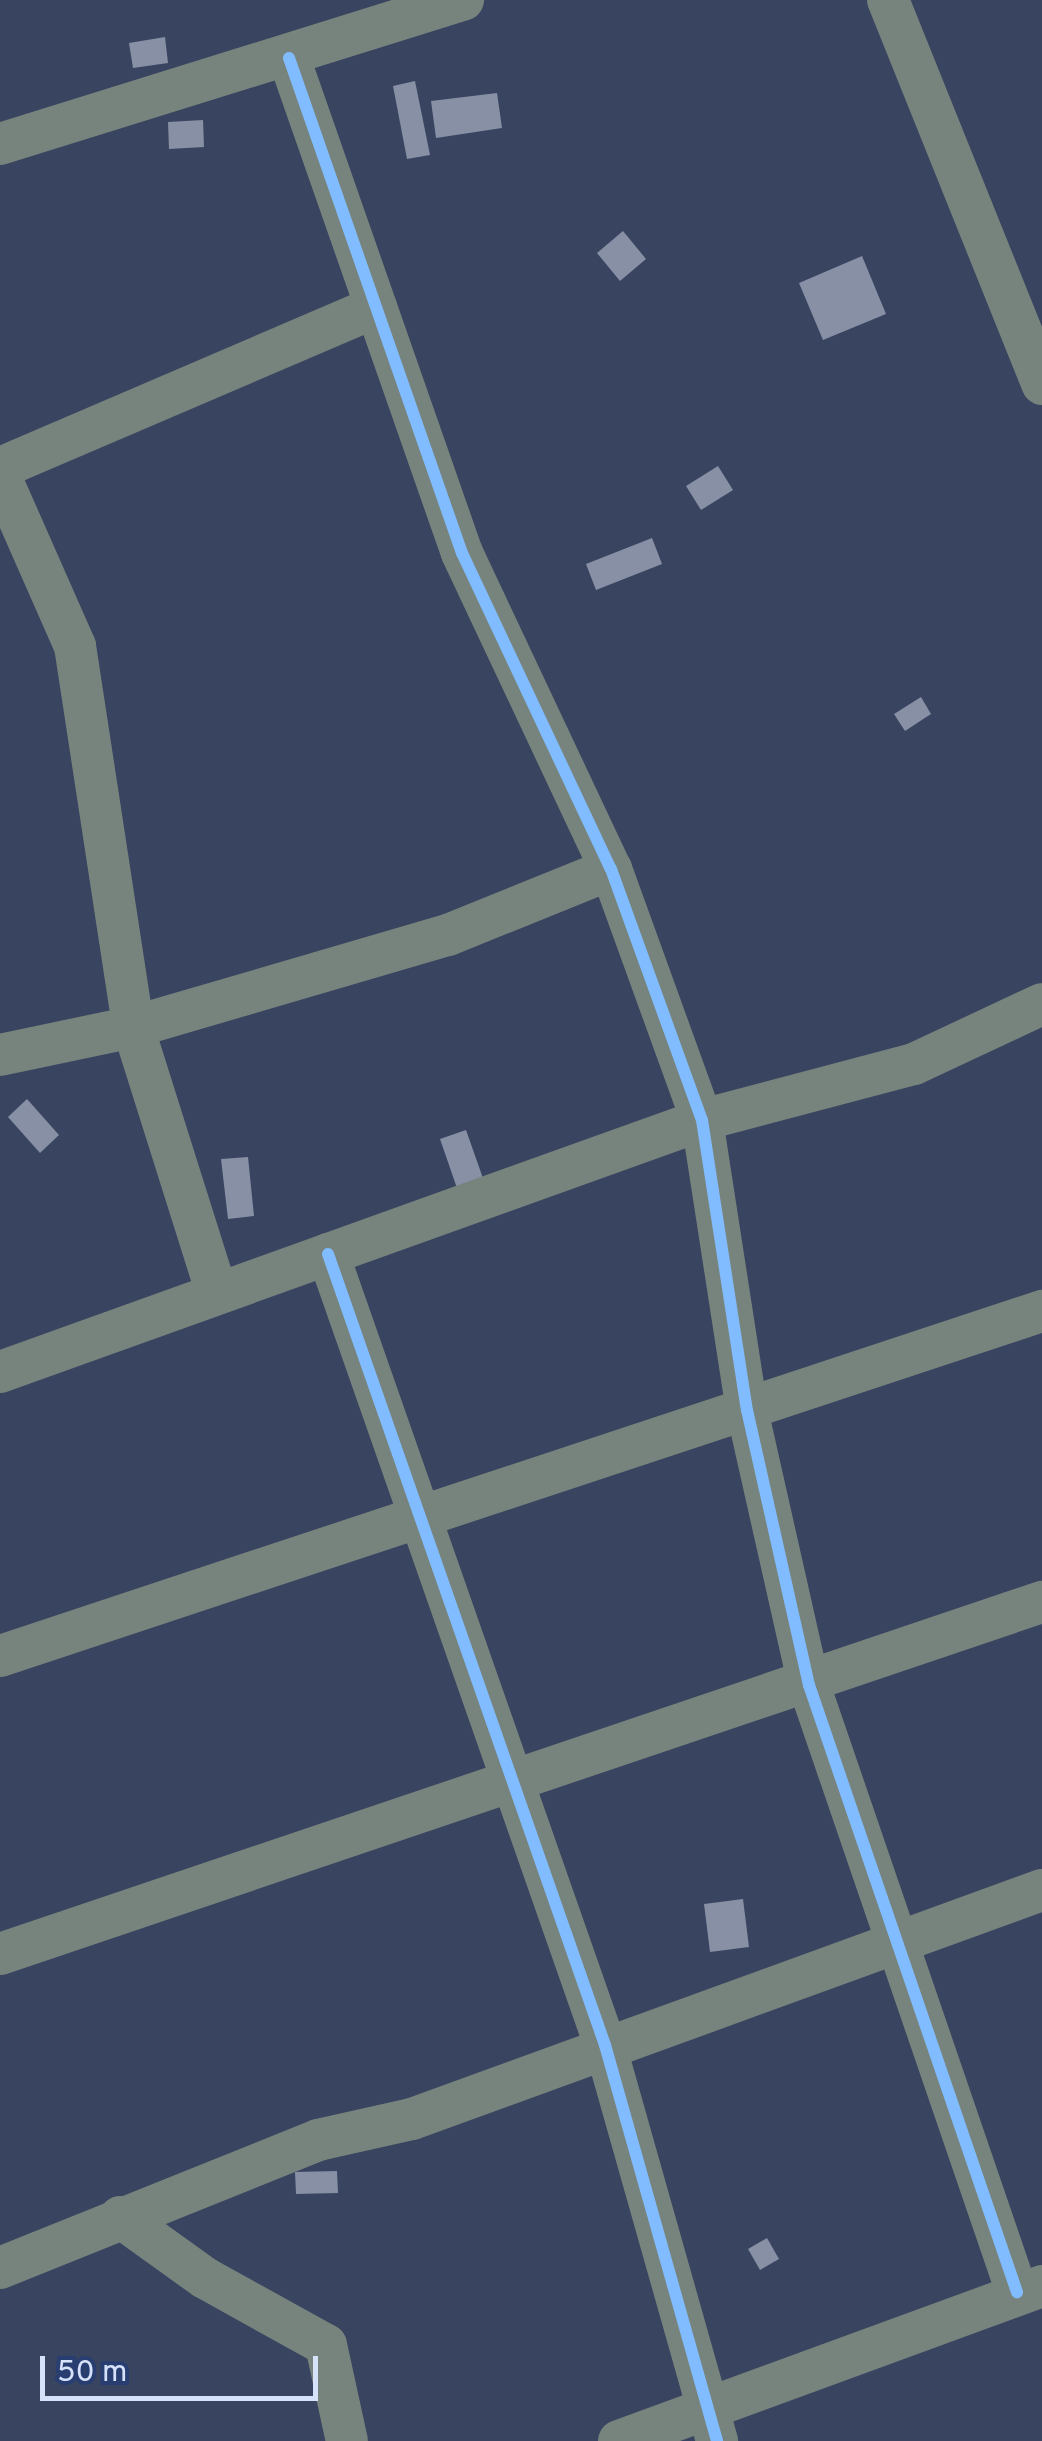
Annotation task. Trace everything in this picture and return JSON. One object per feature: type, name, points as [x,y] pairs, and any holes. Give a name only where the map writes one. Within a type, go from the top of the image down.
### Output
[{"type":"street","points":[[0,144],[290,58],[463,0]]},
{"type":"street","points":[[888,0],[1042,384]]},
{"type":"street","points":[[290,58],[462,553],[611,869],[702,1120],[746,1410],[809,1685],[897,1942],[1030,2289],[714,2426],[619,2441]]},
{"type":"street","points":[[0,468],[376,307]]},
{"type":"street","points":[[0,476],[74,646],[133,1027],[217,1293]]},
{"type":"street","points":[[0,1055],[133,1027],[448,934],[611,869]]},
{"type":"street","points":[[0,1372],[702,1120],[914,1064],[1042,1004]]},
{"type":"street","points":[[328,1254],[605,2045],[714,2426]]},
{"type":"street","points":[[0,1656],[417,1513],[746,1410],[1042,1311]]},
{"type":"street","points":[[0,1954],[512,1780],[809,1685],[1042,1602]]},
{"type":"street","points":[[0,2268],[120,2216],[1042,1890]]},
{"type":"street","points":[[120,2216],[205,2278],[326,2345],[347,2441]]},
{"type":"building","points":[[165,37],[168,63],[133,68],[129,43]]},
{"type":"building","points":[[415,81],[430,155],[407,159],[393,86]]},
{"type":"building","points":[[497,93],[502,128],[436,138],[431,101]]},
{"type":"building","points":[[203,120],[204,147],[169,149],[168,122]]},
{"type":"building","points":[[623,231],[646,259],[620,281],[597,253]]},
{"type":"building","points":[[862,256],[886,314],[823,340],[799,283]]},
{"type":"building","points":[[718,466],[733,490],[701,510],[686,486]]},
{"type":"building","points":[[652,538],[662,564],[596,590],[586,564]]},
{"type":"building","points":[[921,697],[931,714],[905,731],[894,714]]},
{"type":"building","points":[[27,1099],[59,1135],[40,1153],[8,1117]]},
{"type":"building","points":[[466,1130],[485,1184],[459,1194],[440,1139]]},
{"type":"building","points":[[248,1157],[254,1216],[228,1219],[221,1159]]},
{"type":"building","points":[[743,1899],[749,1947],[710,1952],[704,1904]]},
{"type":"building","points":[[337,2171],[338,2193],[296,2194],[295,2172]]},
{"type":"building","points":[[767,2238],[779,2259],[760,2270],[748,2249]]},
{"type":"cycle path","points":[[289,58],[462,553],[611,869],[702,1120],[747,1410],[809,1685],[1017,2292]]},
{"type":"cycle path","points":[[328,1254],[605,2045],[717,2441]]}]
